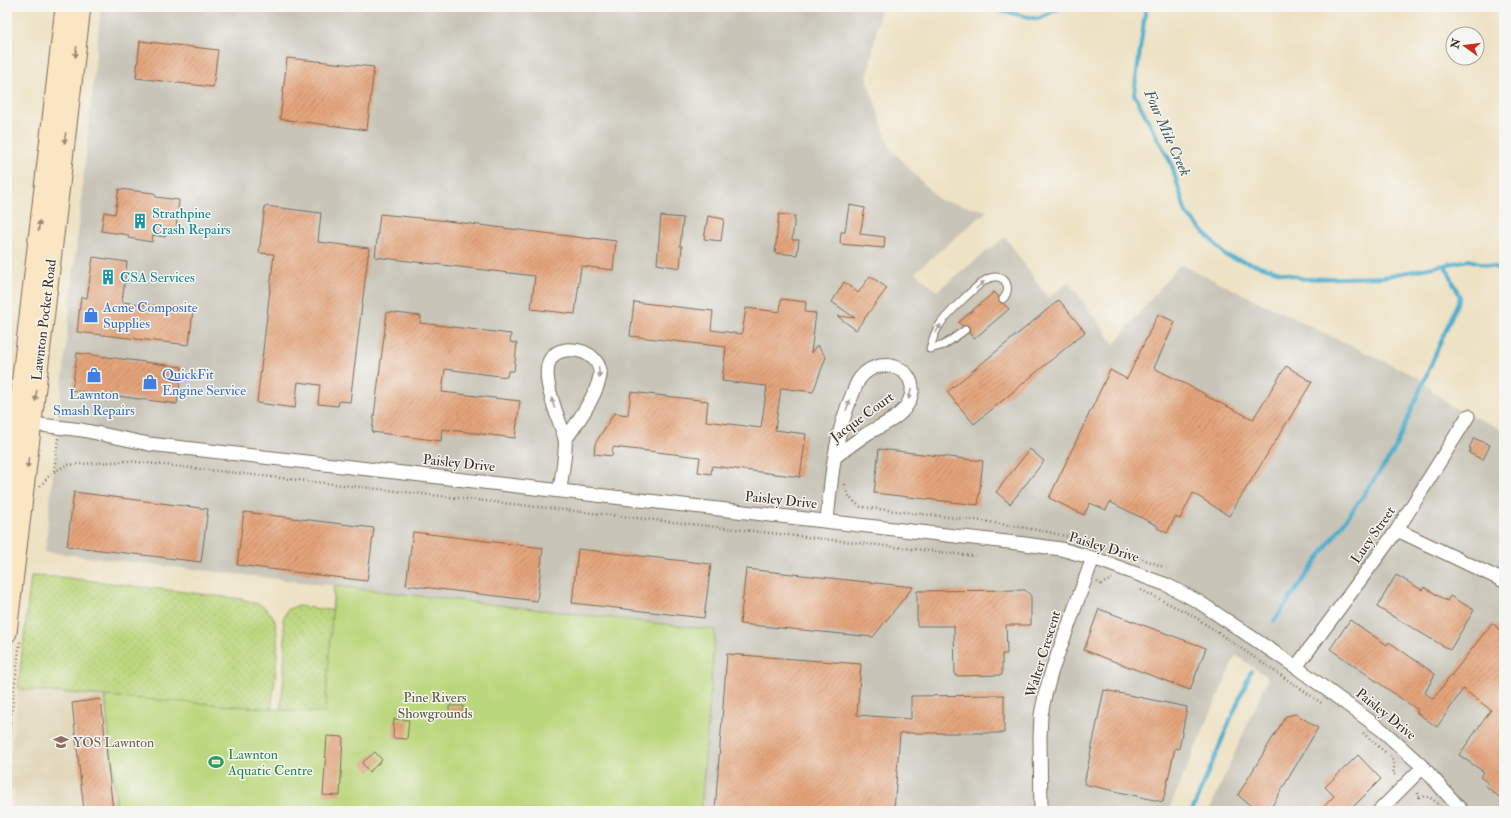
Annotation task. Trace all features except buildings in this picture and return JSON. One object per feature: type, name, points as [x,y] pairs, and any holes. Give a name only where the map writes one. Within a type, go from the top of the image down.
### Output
[{"type":"main road","name":"Lawnton Pocket Road","points":[[14,634],[24,423],[65,7]]},
{"type":"main road","name":"Lawnton Pocket Road","points":[[7,506],[24,423],[81,7]]},
{"type":"street","points":[[560,490],[565,440],[548,386],[547,367],[555,354],[562,351],[580,351],[589,354],[596,360],[600,368],[600,375],[595,390],[576,426],[565,440]]},
{"type":"street","name":"Jacque Court","points":[[827,521],[829,493],[838,438],[849,401],[860,377],[870,368],[880,365],[892,365],[901,370],[909,377],[912,385],[911,395],[907,406],[885,424],[866,435],[835,457]]},
{"type":"street","name":"Lucy Street","points":[[1296,667],[1397,530],[1468,416]]},
{"type":"street","name":"Paisley Drive","points":[[24,423],[82,430],[148,444],[560,490],[1060,549],[1093,558],[1167,586],[1199,602],[1343,700],[1391,738],[1423,767],[1462,811]]},
{"type":"street","points":[[1397,530],[1504,581]]},
{"type":"street","name":"Walter Crescent","points":[[1041,811],[1042,714],[1052,670],[1093,558]]},
{"type":"street","points":[[1379,811],[1423,767]]},
{"type":"lane","points":[[965,330],[944,345],[930,349],[934,334],[939,325],[951,311],[986,279],[996,277],[1005,281],[1008,286],[1008,290],[1003,299]]},
{"type":"path","points":[[39,489],[41,484],[51,474],[66,465],[129,461],[976,556]]},
{"type":"path","points":[[844,483],[847,494],[850,498],[862,507],[990,522],[1049,532],[1111,547],[1164,567]]},
{"type":"path","points":[[1085,579],[1101,584],[1112,579],[1118,581]]},
{"type":"path","points":[[1136,588],[1192,615],[1328,707]]},
{"type":"path","points":[[7,750],[14,634]]},
{"type":"path","points":[[1361,731],[1393,759],[1393,774],[1396,775]]},
{"type":"path","points":[[1418,793],[1419,797],[1427,796],[1431,798],[1443,811]]},
{"type":"shaded area","points":[[101,7],[881,7],[867,80],[890,148],[939,200],[987,211],[915,272],[937,291],[1005,237],[1048,298],[1069,282],[1114,344],[1180,264],[1419,378],[1450,406],[1504,430],[1504,811],[1209,811],[1268,678],[1236,655],[1168,811],[701,811],[715,630],[45,552]]},
{"type":"shaded area","name":"YOS Lawnton","points":[[18,689],[105,696],[117,811],[12,811],[15,790],[7,789]]},
{"type":"green space","points":[[31,576],[61,577],[242,599],[264,607],[273,617],[276,626],[277,640],[277,657],[267,739],[117,811],[105,696],[18,689]]},
{"type":"green space","name":"Pine Rivers Showgrounds","points":[[334,586],[715,630],[701,811],[117,811],[105,696],[325,713]]},
{"type":"green space","points":[[297,606],[352,613],[340,811],[270,811],[284,676],[285,638],[283,619],[288,609]]},
{"type":"waterway","name":"Four Mile Creek","points":[[984,7],[1038,19],[1062,7]]},
{"type":"waterway","name":"Four Mile Creek","points":[[1146,7],[1134,94],[1171,163],[1186,213],[1226,256],[1304,279],[1383,277],[1469,260],[1504,270]]},
{"type":"waterway","points":[[1274,621],[1393,453],[1460,297],[1445,265]]},
{"type":"waterway","points":[[1192,811],[1251,671]]},
{"type":"place","name":"Strathpine Crash Repairs","points":[[140,221]]},
{"type":"place","name":"CSA Services","points":[[108,277]]},
{"type":"place","name":"Acme Composite Supplies","points":[[91,315]]},
{"type":"place","name":"Lawnton Smash Repairs","points":[[94,375]]},
{"type":"place","name":"QuickFit Engine Service","points":[[150,382]]},
{"type":"place","name":"YOS Lawnton","points":[[61,742]]},
{"type":"place","name":"Lawnton Aquatic Centre","points":[[216,762]]}]
